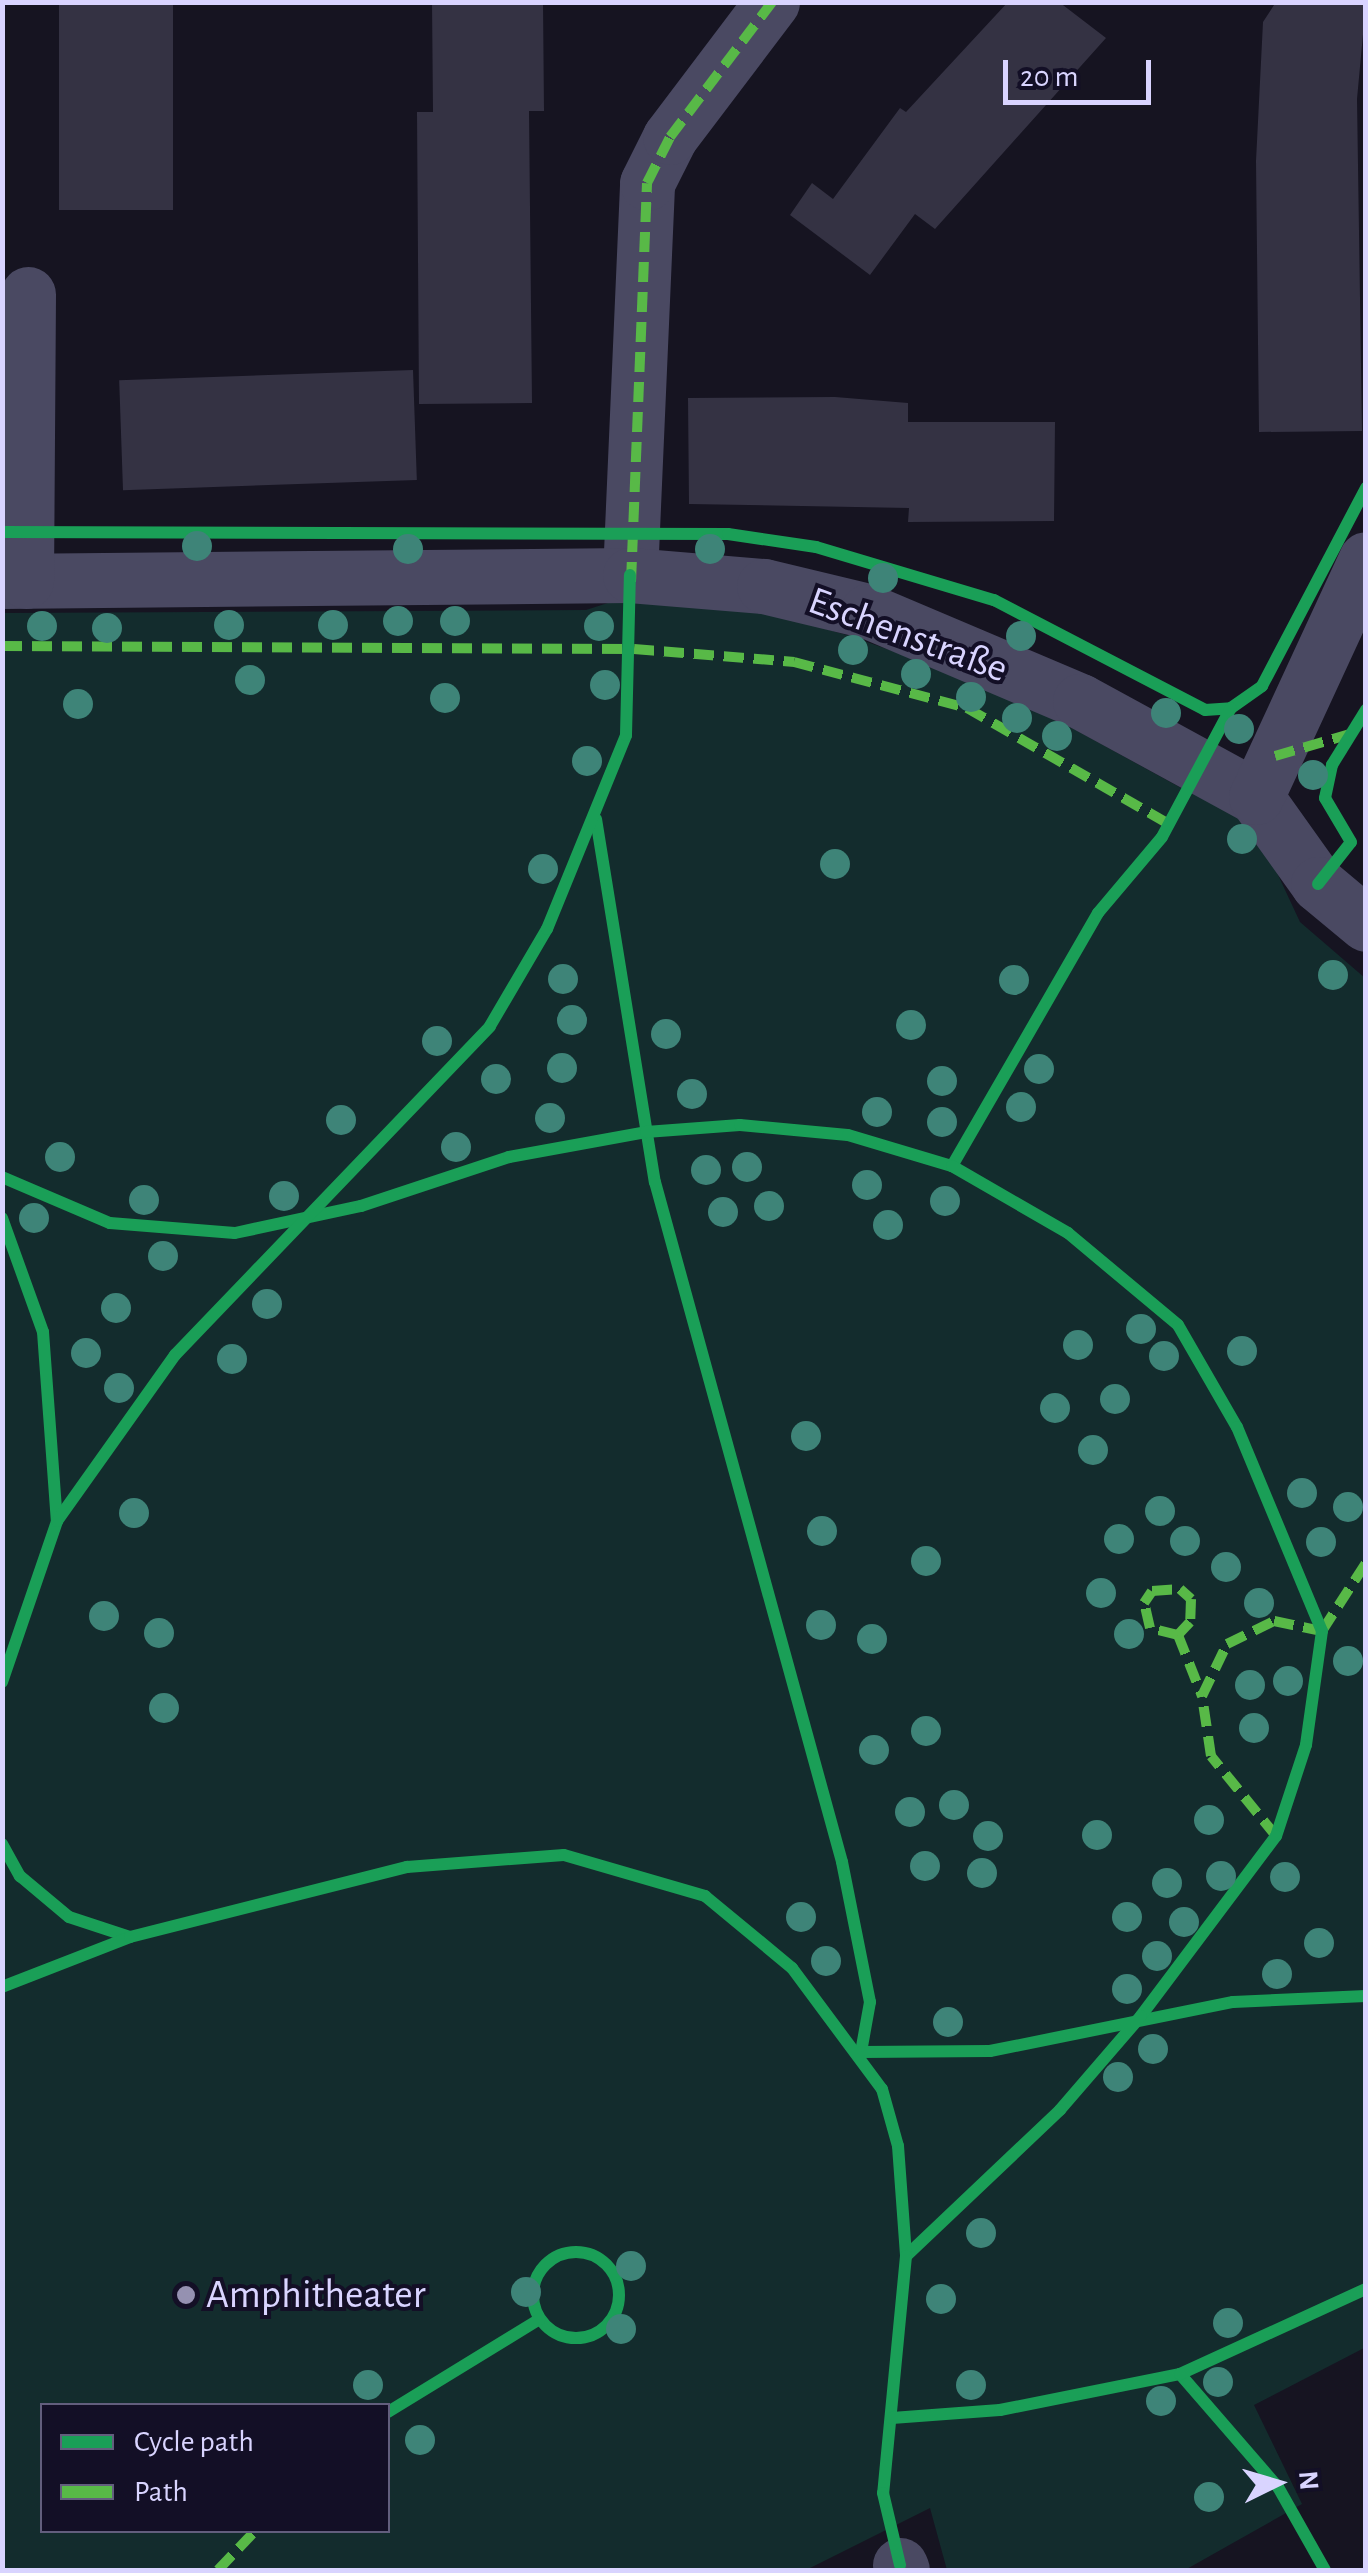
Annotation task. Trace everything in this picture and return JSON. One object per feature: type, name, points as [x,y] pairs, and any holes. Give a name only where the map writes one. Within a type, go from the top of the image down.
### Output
[{"type":"street","points":[[630,575],[647,184],[670,137],[772,2]]},
{"type":"street","points":[[14,581],[28,294]]},
{"type":"street","points":[[1256,796],[1366,560]]},
{"type":"street","name":"Eschenstraße","points":[[14,581],[630,575],[764,586],[868,611],[1080,701],[1256,796],[1318,884],[1366,924]]},
{"type":"green space","points":[[617,600],[735,603],[850,636],[1003,690],[1183,789],[1225,798],[1257,830],[1300,922],[1365,978],[1366,2347],[1254,2405],[1302,2504],[1185,2570],[947,2570],[930,2508],[806,2570],[3,2570],[2,613],[586,610]]},
{"type":"building","points":[[59,2],[173,2],[173,210],[59,210]]},
{"type":"building","points":[[432,2],[543,2],[544,111],[529,111],[532,403],[419,404],[417,112],[433,112]]},
{"type":"building","points":[[1008,2],[1059,2],[1106,38],[935,229],[915,214],[870,275],[790,215],[812,183],[833,199],[900,108],[906,112]]},
{"type":"building","points":[[1276,2],[1366,2],[1357,99],[1362,431],[1259,432],[1256,161],[1263,22]]},
{"type":"building","points":[[413,370],[417,480],[123,490],[119,380]]},
{"type":"building","points":[[835,397],[908,403],[908,422],[1055,422],[1054,521],[908,522],[909,508],[689,504],[688,398]]},
{"type":"marked path","points":[[631,582],[647,183],[670,137],[772,2]]},
{"type":"marked path","points":[[2,646],[634,649],[794,662],[967,708],[1167,823]]},
{"type":"marked path","points":[[1275,756],[1350,734]]},
{"type":"marked path","points":[[1276,1836],[1211,1756],[1202,1696],[1227,1644],[1274,1621],[1322,1631],[1366,1563]]},
{"type":"marked path","points":[[1178,1635],[1150,1628],[1144,1603],[1152,1591],[1180,1589],[1191,1599],[1190,1622],[1178,1635],[1202,1696]]},
{"type":"marked path","points":[[218,2570],[253,2533]]},
{"type":"cycle path","points":[[2,532],[728,534],[816,547],[994,600],[1205,710],[1231,708],[1262,686],[1366,488]]},
{"type":"cycle path","points":[[2,1682],[57,1521],[175,1355],[490,1026],[547,929],[626,735],[630,575]]},
{"type":"cycle path","points":[[952,1166],[1098,913],[1162,837],[1231,708]]},
{"type":"cycle path","points":[[1318,884],[1351,842],[1325,798],[1332,765],[1366,710]]},
{"type":"cycle path","points":[[596,819],[655,1182],[842,1862],[870,2002],[861,2052],[990,2051],[1233,2002],[1366,1996]]},
{"type":"cycle path","points":[[2,1177],[110,1223],[235,1233],[361,1206],[509,1157],[646,1132],[740,1125],[848,1135],[952,1166],[1068,1233],[1178,1325],[1237,1427],[1322,1631],[1306,1745],[1276,1836],[1141,2016],[1060,2110],[906,2256]]},
{"type":"cycle path","points":[[2,1218],[43,1332],[57,1521]]},
{"type":"cycle path","points":[[2,1844],[20,1876],[69,1917],[130,1937]]},
{"type":"cycle path","points":[[2,1987],[130,1937],[407,1867],[564,1855],[705,1896],[792,1968],[882,2089],[898,2146],[906,2256],[883,2493],[900,2565]]},
{"type":"cycle path","points":[[576,2252],[600,2259],[612,2271],[619,2295],[612,2319],[600,2331],[576,2338],[552,2331],[540,2319],[533,2295],[540,2271],[552,2259],[576,2252]]},
{"type":"cycle path","points":[[892,2418],[1000,2410],[1180,2374],[1366,2289]]},
{"type":"cycle path","points":[[390,2411],[540,2319]]},
{"type":"cycle path","points":[[1180,2374],[1278,2487],[1325,2570]]},
{"type":"place","name":"Amphitheater","points":[[186,2295]]}]
